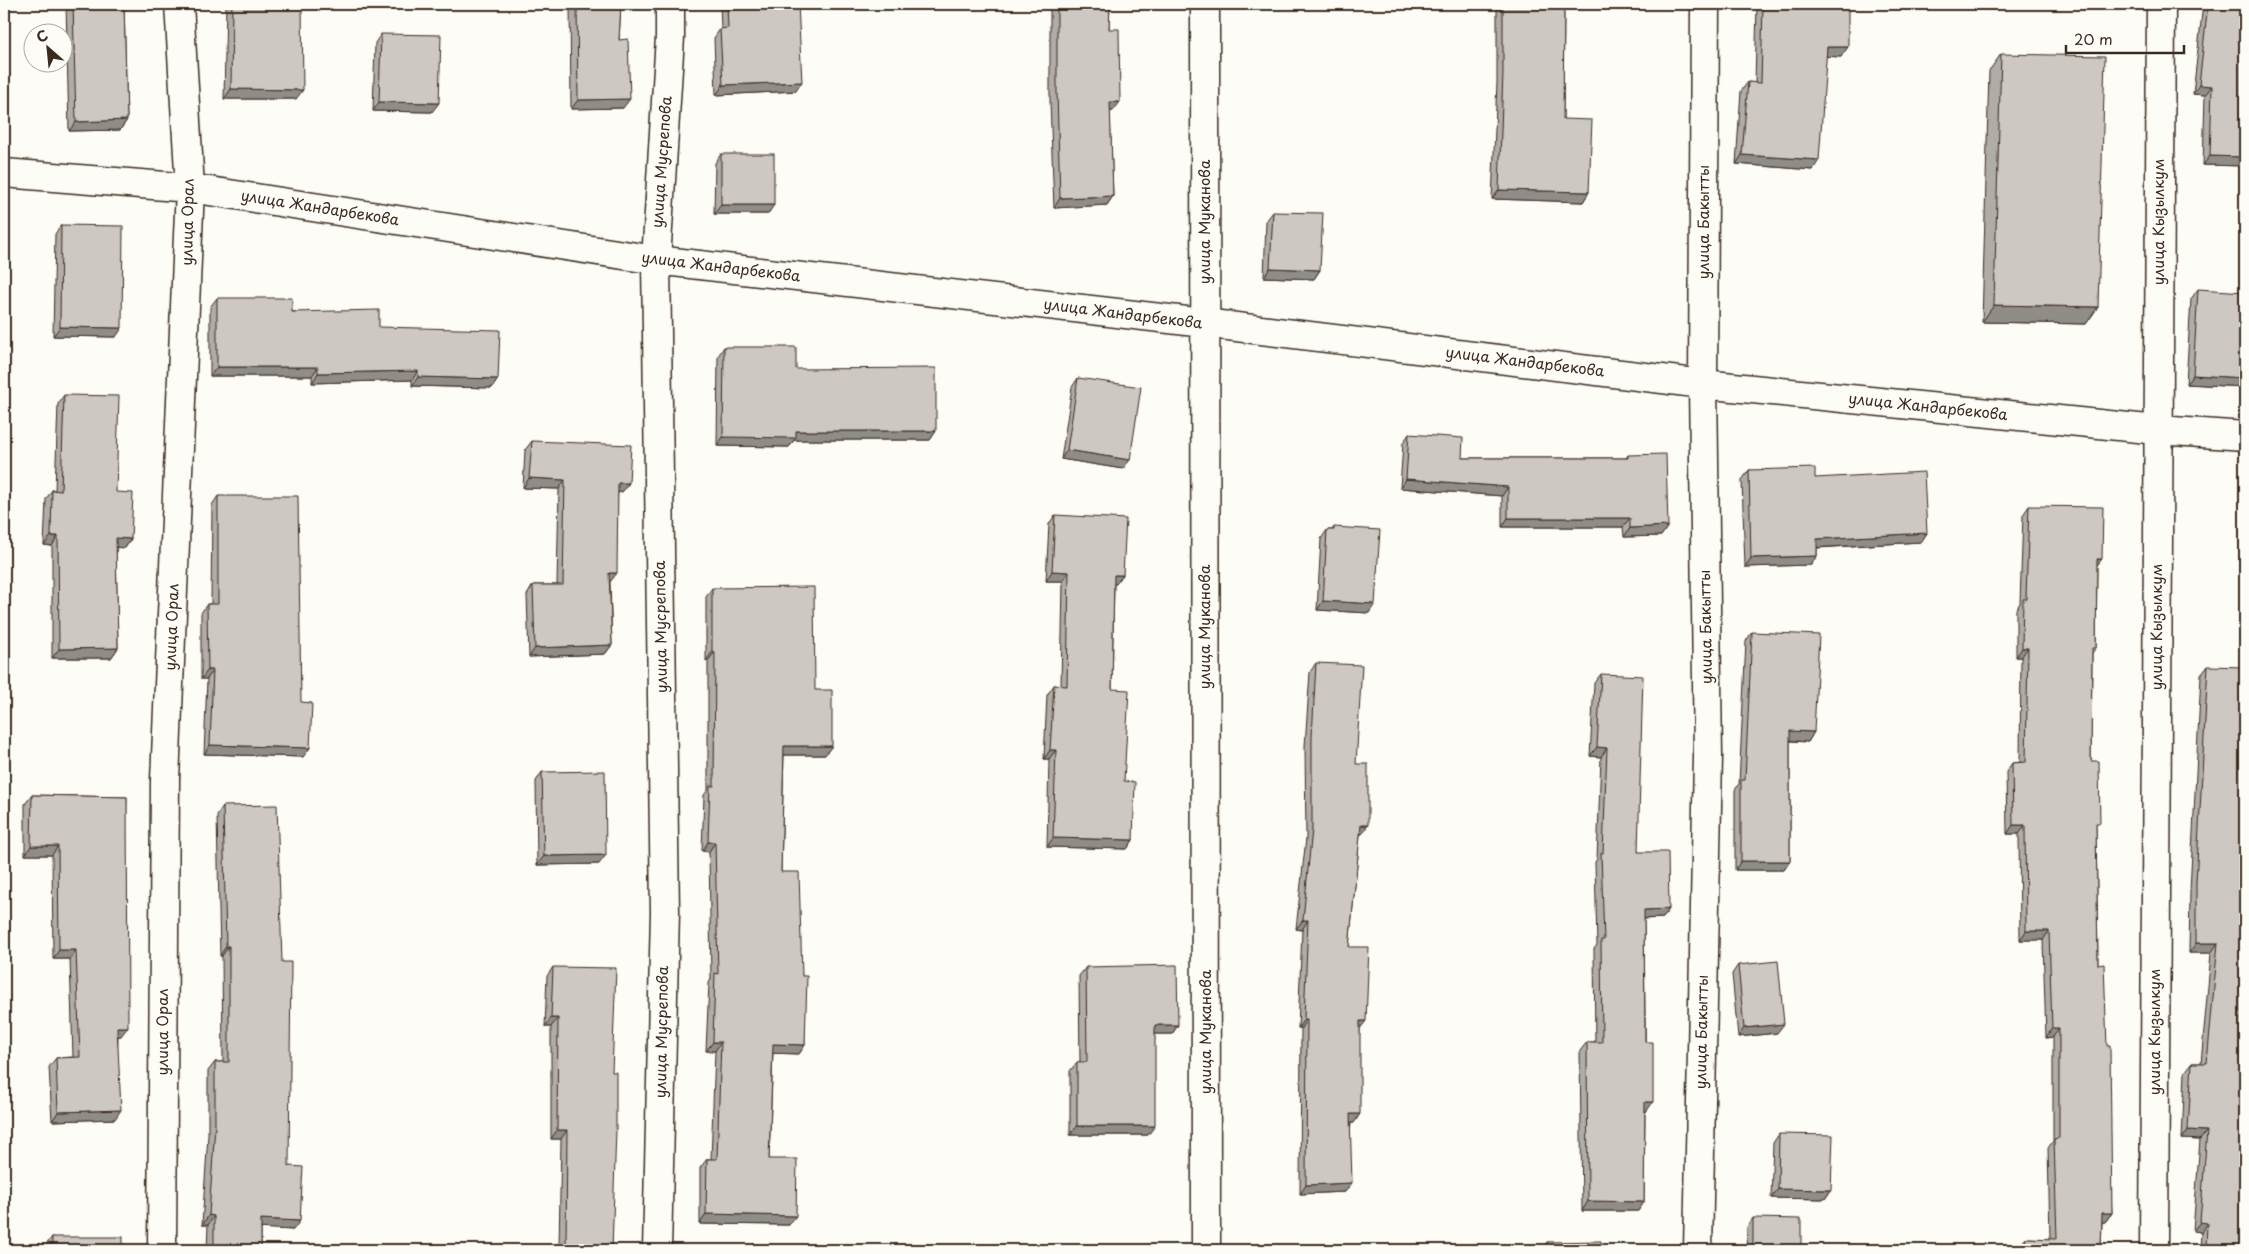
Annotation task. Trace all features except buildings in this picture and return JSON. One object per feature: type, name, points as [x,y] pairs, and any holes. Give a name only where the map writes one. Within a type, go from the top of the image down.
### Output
[{"type":"street","name":"улица Орал","points":[[162,1250],[165,780],[190,188],[179,4]]},
{"type":"street","name":"улица Мусрепова","points":[[657,1250],[665,912],[656,260],[670,37],[670,4]]},
{"type":"street","name":"улица Муканова","points":[[1206,4],[1204,323],[1206,1250]]},
{"type":"street","name":"улица Бакытты","points":[[1698,1250],[1708,756],[1703,384],[1705,4]]},
{"type":"street","name":"улица Кызылкум","points":[[2154,1250],[2161,4]]},
{"type":"street","name":"улица Жандарбекова","points":[[4,173],[190,188],[656,260],[1204,323],[1703,384],[2158,430],[2245,436]]}]
